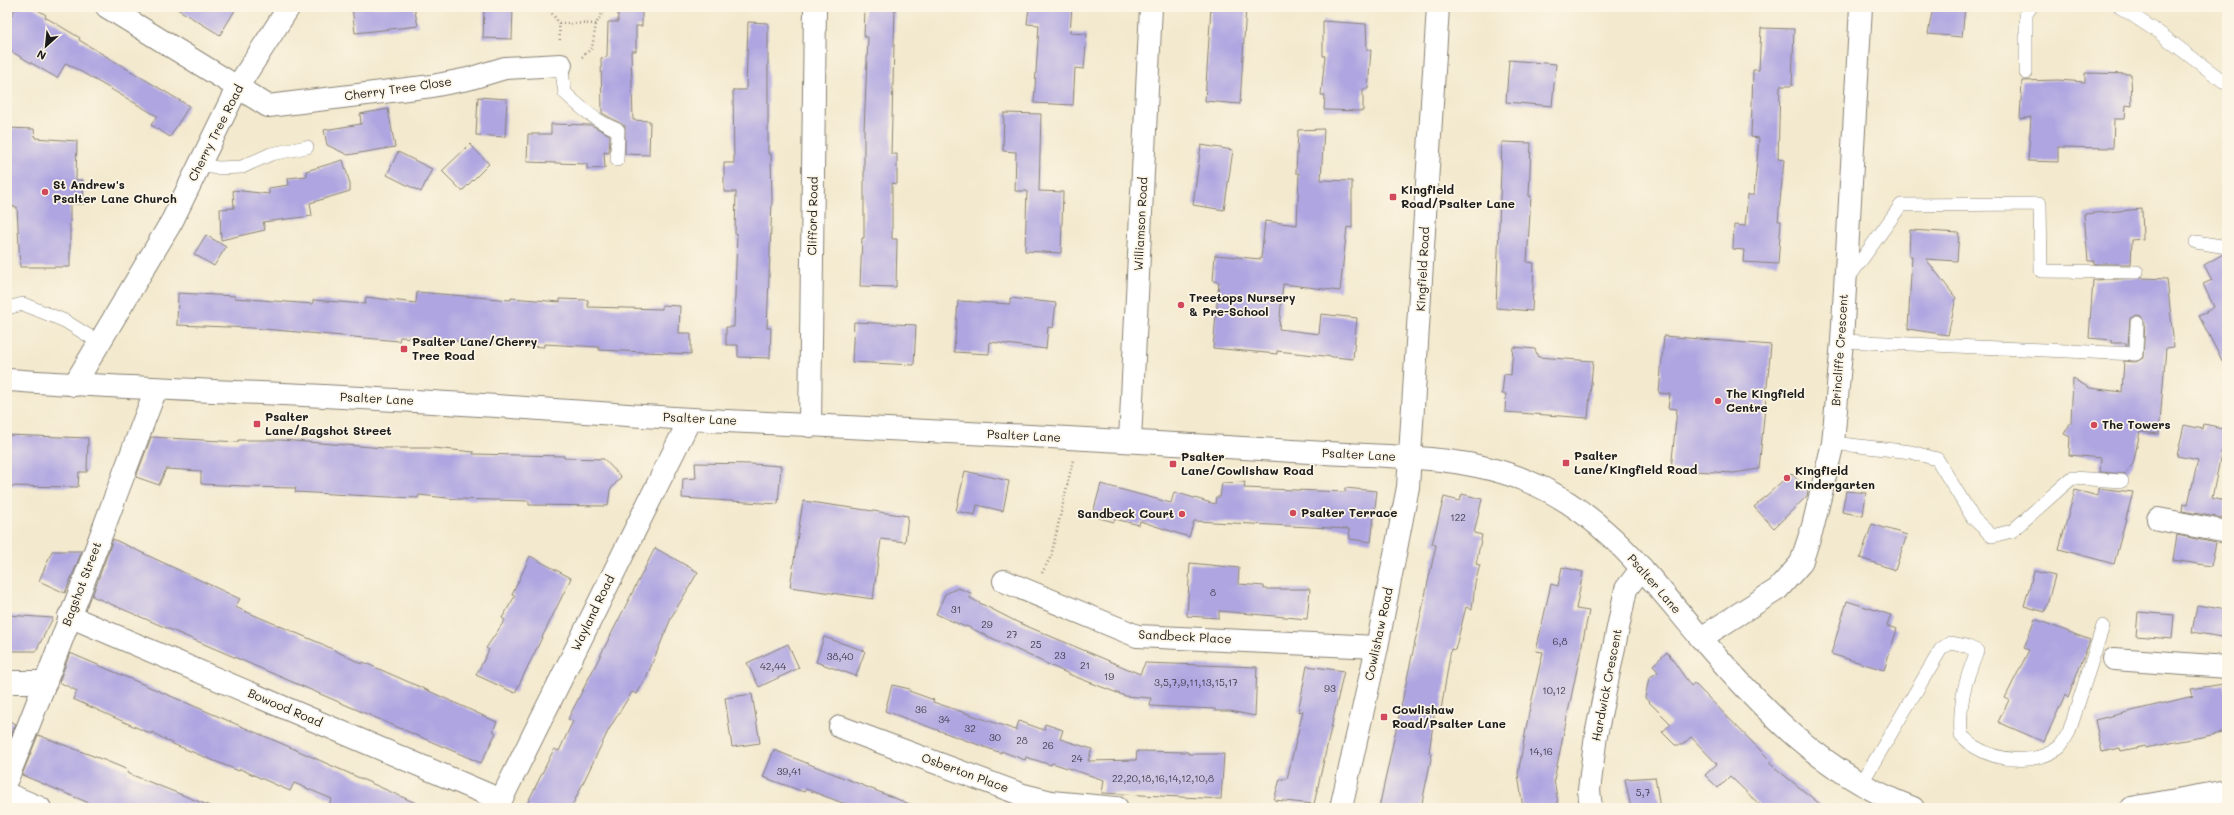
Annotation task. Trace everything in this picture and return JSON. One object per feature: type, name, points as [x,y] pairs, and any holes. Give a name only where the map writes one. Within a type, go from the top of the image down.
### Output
[{"type":"street","name":"Cherry Tree Close","points":[[107,7],[238,86],[268,106],[432,86],[468,79],[505,68],[561,65]]},
{"type":"street","name":"Cherry Tree Road","points":[[74,385],[172,221],[238,86],[288,7]]},
{"type":"street","name":"Clifford Road","points":[[810,426],[815,7]]},
{"type":"street","name":"Williamson Road","points":[[1130,440],[1151,7]]},
{"type":"street","name":"Kingfield Road","points":[[1411,458],[1438,7]]},
{"type":"street","name":"Brincliffe Crescent","points":[[1702,638],[1778,589],[1801,563],[1813,526],[1833,443],[1842,341],[1844,284],[1861,7]]},
{"type":"street","name":"Psalter Lane","points":[[7,380],[74,385],[397,400],[810,426],[1078,439],[1130,440],[1411,458],[1478,467],[1527,481],[1546,490],[1576,508],[1605,530],[1642,568],[1766,712],[1812,752],[1861,784],[1913,808]]},
{"type":"street","name":"Bagshot Street","points":[[7,779],[46,682],[69,616],[156,389]]},
{"type":"street","name":"Wayland Road","points":[[499,804],[690,419]]},
{"type":"street","name":"Cowlishaw Road","points":[[1342,808],[1377,647],[1406,499],[1411,458]]},
{"type":"street","points":[[2158,519],[2227,532]]},
{"type":"street","name":"Hardwick Crescent","points":[[1591,808],[1589,790],[1596,735],[1626,589],[1642,568]]},
{"type":"street","name":"Sandbeck Place","points":[[1004,581],[1137,636],[1377,647]]},
{"type":"street","name":"Bowood Road","points":[[69,616],[499,804]]},
{"type":"street","points":[[2114,659],[2227,667]]},
{"type":"street","points":[[7,682],[46,682]]},
{"type":"street","name":"Osberton Place","points":[[840,727],[1023,795],[1051,802],[1117,808]]},
{"type":"street","points":[[2131,808],[2227,791]]},
{"type":"street","points":[[7,794],[40,808]]},
{"type":"lane","points":[[2026,74],[2026,14],[2031,7]]},
{"type":"lane","points":[[2120,7],[2158,32],[2227,84]]},
{"type":"lane","points":[[561,65],[565,93],[588,114],[604,125],[618,130],[617,160]]},
{"type":"lane","points":[[199,165],[218,168],[242,167],[271,154],[307,147]]},
{"type":"lane","points":[[1844,284],[1902,205],[2040,204],[2042,271],[2137,272]]},
{"type":"lane","points":[[2196,242],[2227,247]]},
{"type":"lane","points":[[7,308],[23,304],[65,321],[100,343]]},
{"type":"lane","points":[[1842,341],[2136,354],[2137,323]]},
{"type":"lane","points":[[1833,443],[1910,452],[1937,459],[1973,518],[1992,536],[2012,531],[2072,478],[2122,481]]},
{"type":"lane","points":[[1861,784],[1941,649],[1950,643],[1966,646],[1977,651],[1965,680],[1960,711],[1961,735],[1975,747],[1997,756],[2024,760],[2048,753],[2060,746],[2069,732],[2103,626]]},
{"type":"path","points":[[547,7],[559,23],[561,65],[584,56],[592,48],[596,24],[606,7]]},
{"type":"path","points":[[559,23],[596,24]]},
{"type":"path","points":[[1051,556],[1078,439]]},
{"type":"building","points":[[16,7],[33,7],[46,15],[45,17],[80,38],[79,40],[189,106],[170,137],[151,125],[157,116],[66,63],[57,78],[7,49],[7,24]]},
{"type":"building","points":[[174,7],[237,7],[220,35]]},
{"type":"building","points":[[352,7],[414,7],[418,26],[355,33]]},
{"type":"building","points":[[484,7],[513,7],[512,39],[483,38]]},
{"type":"building","points":[[618,7],[642,7],[642,26],[636,26],[636,51],[631,51],[633,120],[650,121],[649,155],[625,154],[625,126],[602,113],[601,58],[607,57],[608,22],[618,22]]},
{"type":"building","points":[[1029,7],[1072,7],[1070,33],[1087,34],[1084,69],[1075,68],[1073,105],[1034,103],[1039,25],[1027,24]]},
{"type":"building","points":[[1211,7],[1246,7],[1240,104],[1205,101]]},
{"type":"building","points":[[1933,7],[1965,7],[1962,37],[1928,34]]},
{"type":"building","points":[[865,8],[895,9],[891,154],[897,154],[897,184],[892,183],[892,239],[897,239],[896,287],[860,286],[862,238],[864,238],[864,130],[868,37],[864,37]]},
{"type":"building","points":[[1323,21],[1366,24],[1367,50],[1371,50],[1368,89],[1363,89],[1363,111],[1324,110],[1325,95],[1321,95],[1325,56],[1323,56]]},
{"type":"building","points":[[748,22],[768,23],[768,154],[771,154],[772,201],[767,328],[771,328],[770,358],[738,357],[738,345],[726,345],[726,327],[734,327],[737,234],[735,234],[736,192],[724,192],[724,163],[734,163],[733,90],[746,90]]},
{"type":"building","points":[[1761,28],[1794,29],[1792,86],[1780,86],[1778,159],[1784,160],[1778,221],[1781,221],[1778,264],[1743,262],[1744,250],[1733,249],[1734,225],[1745,226],[1748,195],[1754,195],[1759,138],[1751,137],[1753,70],[1759,70]]},
{"type":"building","points":[[1509,60],[1556,64],[1552,106],[1506,102]]},
{"type":"building","points":[[2085,73],[2131,74],[2132,106],[2126,105],[2125,119],[2114,119],[2113,148],[2058,147],[2058,162],[2028,161],[2031,117],[2020,119],[2022,81],[2058,80],[2085,82]]},
{"type":"building","points":[[478,97],[507,99],[505,137],[476,135]]},
{"type":"building","points":[[388,109],[395,147],[348,155],[327,145],[324,130],[361,124],[360,114]]},
{"type":"building","points":[[1004,113],[1041,114],[1039,191],[1063,192],[1061,253],[1025,251],[1027,191],[1015,191],[1016,152],[1003,151]]},
{"type":"building","points":[[551,124],[591,125],[610,135],[609,153],[604,152],[605,168],[587,169],[587,164],[527,162],[528,134],[551,134]]},
{"type":"building","name":"St Andrew's Psalter Lane Church","points":[[7,128],[34,129],[35,138],[77,141],[76,180],[83,180],[84,204],[70,204],[70,267],[20,267],[17,207],[7,206]]},
{"type":"building","points":[[1324,129],[1321,180],[1352,181],[1352,228],[1347,227],[1340,291],[1283,284],[1279,329],[1319,334],[1321,314],[1357,318],[1353,359],[1277,351],[1277,354],[1213,348],[1219,282],[1213,281],[1215,255],[1261,259],[1265,221],[1297,225],[1299,173],[1296,173],[1298,130]]},
{"type":"building","points":[[1502,142],[1531,143],[1529,196],[1531,196],[1527,262],[1534,263],[1532,311],[1496,308]]},
{"type":"building","points":[[470,144],[489,164],[462,191],[442,171]]},
{"type":"building","points":[[1201,145],[1233,150],[1224,210],[1193,205]]},
{"type":"building","points":[[398,152],[432,169],[421,192],[387,175]]},
{"type":"building","points":[[343,160],[350,184],[350,191],[310,203],[312,216],[263,222],[265,230],[221,240],[220,209],[234,208],[233,190],[269,194],[269,188],[289,185],[288,178],[307,176],[306,171]]},
{"type":"building","points":[[2142,209],[2143,239],[2132,240],[2131,264],[2094,264],[2094,261],[2088,261],[2084,214]]},
{"type":"building","points":[[1910,230],[1959,233],[1957,261],[1926,259],[1956,298],[1948,335],[1908,329],[1912,256],[1909,256]]},
{"type":"building","points":[[206,235],[226,247],[214,266],[194,254]]},
{"type":"building","points":[[2223,254],[2227,255],[2227,370],[2199,316],[2214,307],[2203,284],[2212,280],[2204,265]]},
{"type":"building","points":[[2141,278],[2167,279],[2174,347],[2166,348],[2159,434],[2140,432],[2133,464],[2125,474],[2100,472],[2101,458],[2069,455],[2070,437],[2064,434],[2071,422],[2073,379],[2090,388],[2122,392],[2124,361],[2136,362],[2143,358],[2145,323],[2141,316],[2137,315],[2130,318],[2128,346],[2126,346],[2126,343],[2111,343],[2112,340],[2089,338],[2093,280]]},
{"type":"building","points":[[417,292],[511,300],[511,298],[560,302],[560,299],[588,300],[588,307],[662,309],[662,305],[680,306],[679,333],[691,333],[691,354],[599,350],[599,347],[544,344],[544,347],[400,337],[399,341],[252,328],[177,325],[178,293],[235,296],[235,298],[313,304],[313,300],[365,304],[366,297],[416,303]]},
{"type":"building","points":[[1010,298],[1056,303],[1053,328],[1048,327],[1046,349],[990,342],[989,354],[954,352],[958,301],[1010,304]]},
{"type":"building","points":[[854,322],[916,325],[914,365],[852,362]]},
{"type":"building","name":"The Kingfield Centre","points":[[1664,336],[1771,345],[1759,469],[1734,473],[1671,470],[1677,409],[1668,408],[1670,394],[1659,393]]},
{"type":"building","points":[[1513,347],[1535,349],[1538,357],[1593,361],[1588,418],[1505,412],[1506,394],[1502,394],[1504,374],[1511,375]]},
{"type":"building","points":[[2204,424],[2227,429],[2227,451],[2222,450],[2212,498],[2225,501],[2222,518],[2182,511],[2183,503],[2188,504],[2198,460],[2177,456],[2184,425],[2203,429]]},
{"type":"building","points":[[7,435],[88,438],[87,472],[79,472],[78,487],[7,486]]},
{"type":"building","points":[[151,437],[238,442],[238,440],[281,440],[384,448],[433,448],[474,452],[473,454],[564,456],[564,458],[604,459],[621,477],[610,490],[608,506],[529,505],[529,501],[457,499],[419,495],[418,498],[295,492],[296,488],[201,484],[201,471],[166,469],[159,485],[136,477]]},
{"type":"building","points":[[695,463],[781,466],[778,504],[682,498],[683,479],[696,478]]},
{"type":"building","points":[[965,471],[1009,481],[1003,511],[977,505],[975,515],[956,511]]},
{"type":"building","points":[[1791,473],[1808,491],[1807,496],[1774,528],[1754,507]]},
{"type":"building","name":"Psalter Terrace","points":[[1245,482],[1244,488],[1345,492],[1345,488],[1377,491],[1371,542],[1350,539],[1349,529],[1194,521],[1189,537],[1140,521],[1139,525],[1115,519],[1114,522],[1092,516],[1101,484],[1171,503],[1174,492],[1215,504],[1216,497],[1220,497],[1222,483]]},
{"type":"building","points":[[2098,488],[2133,492],[2114,564],[2059,549],[2075,490],[2098,496]]},
{"type":"building","points":[[1846,491],[1866,493],[1863,516],[1842,512]]},
{"type":"building","points":[[1462,494],[1482,499],[1474,533],[1482,535],[1476,564],[1480,565],[1475,583],[1472,610],[1466,607],[1455,650],[1451,649],[1441,710],[1435,710],[1429,753],[1432,754],[1421,808],[1379,808],[1436,545],[1432,544],[1444,497],[1460,501]]},
{"type":"building","points":[[803,501],[908,516],[905,542],[881,539],[873,599],[790,587]]},
{"type":"building","points":[[1872,524],[1907,535],[1895,570],[1860,558]]},
{"type":"building","points":[[2177,535],[2216,543],[2211,566],[2173,560]]},
{"type":"building","points":[[113,539],[240,599],[235,607],[497,722],[493,731],[496,733],[481,763],[92,596]]},
{"type":"building","points":[[655,548],[698,572],[672,616],[646,678],[637,694],[632,692],[609,729],[571,808],[525,808],[554,749],[559,751],[573,721],[568,719]]},
{"type":"building","points":[[52,551],[82,551],[65,593],[39,581]]},
{"type":"building","points":[[530,556],[571,578],[515,693],[476,675],[489,650],[486,648],[505,620],[502,618],[515,596],[512,595]]},
{"type":"building","points":[[1190,563],[1239,568],[1238,584],[1264,586],[1264,589],[1310,589],[1307,619],[1219,611],[1219,618],[1187,616]]},
{"type":"building","points":[[1562,567],[1583,572],[1576,609],[1589,611],[1554,780],[1559,808],[1523,808],[1518,774],[1529,712],[1543,652],[1536,651],[1551,584],[1558,586]]},
{"type":"building","points":[[2034,571],[2055,576],[2045,612],[2024,606]]},
{"type":"building","points":[[958,588],[971,593],[970,598],[1017,622],[1140,674],[1145,663],[1257,667],[1255,716],[1230,711],[1215,711],[1215,709],[1150,706],[1151,698],[1125,696],[1071,675],[966,626],[965,627],[936,614],[945,594]]},
{"type":"building","points":[[1847,601],[1891,615],[1887,626],[1897,629],[1884,670],[1831,654]]},
{"type":"building","points":[[2197,605],[2227,610],[2227,638],[2192,632]]},
{"type":"building","points":[[2138,612],[2174,615],[2172,639],[2136,636]]},
{"type":"building","points":[[7,615],[53,618],[36,651],[7,651]]},
{"type":"building","points":[[2035,619],[2090,640],[2068,698],[2065,695],[2044,742],[1998,722],[2009,700],[2005,698],[2029,650],[2024,648]]},
{"type":"building","points":[[824,637],[865,651],[856,676],[816,662]]},
{"type":"building","points":[[788,644],[799,668],[759,687],[747,663]]},
{"type":"building","points":[[1667,652],[1691,686],[1694,683],[1771,761],[1769,763],[1825,808],[1763,808],[1730,776],[1718,788],[1705,775],[1717,764],[1691,737],[1682,745],[1675,745],[1662,732],[1671,724],[1645,698],[1649,678],[1658,672],[1653,665]]},
{"type":"building","points":[[70,653],[292,748],[427,808],[327,808],[332,799],[294,783],[290,791],[240,769],[239,771],[173,744],[152,732],[151,734],[73,699],[77,691],[59,682]]},
{"type":"building","points":[[1307,666],[1344,671],[1314,804],[1274,800],[1280,779],[1287,779],[1303,711],[1298,712]]},
{"type":"building","points":[[2224,684],[2225,692],[2227,692],[2227,732],[2145,748],[2145,746],[2121,751],[2120,748],[2102,752],[2095,720],[2193,696],[2191,689]]},
{"type":"building","points":[[892,685],[910,689],[909,691],[934,700],[933,702],[1016,730],[1019,721],[1044,730],[1045,724],[1063,730],[1060,739],[1092,749],[1088,761],[1136,760],[1137,751],[1188,752],[1188,754],[1224,754],[1221,799],[1102,793],[1104,780],[1052,763],[1051,765],[1026,757],[1025,760],[1001,751],[1001,753],[885,711]]},
{"type":"building","points":[[752,694],[760,743],[732,747],[725,698]]},
{"type":"building","points":[[7,720],[16,724],[7,746]]},
{"type":"building","points":[[38,735],[109,762],[128,770],[127,773],[215,808],[101,808],[22,775]]},
{"type":"building","points":[[774,750],[917,808],[856,808],[806,789],[804,792],[763,777]]},
{"type":"building","points":[[1655,777],[1660,808],[1631,808],[1625,779]]},
{"type":"place","name":"St Andrew's Psalter Lane Church","points":[[45,192]]},
{"type":"place","name":"Kingfield Road/Psalter Lane","points":[[1393,197]]},
{"type":"place","name":"Treetops Nursery & Pre-School","points":[[1181,305]]},
{"type":"place","name":"Psalter Lane/Cherry Tree Road","points":[[404,349]]},
{"type":"place","name":"The Kingfield Centre","points":[[1718,401]]},
{"type":"place","name":"Psalter Lane/Bagshot Street","points":[[257,424]]},
{"type":"place","name":"The Towers","points":[[2094,425]]},
{"type":"place","name":"Psalter Lane/Kingfield Road","points":[[1566,463]]},
{"type":"place","name":"Psalter Lane/Cowlishaw Road","points":[[1173,464]]},
{"type":"place","name":"Kingfield Kindergarten","points":[[1787,478]]},
{"type":"place","name":"Psalter Terrace","points":[[1293,513]]},
{"type":"place","name":"Sandbeck Court","points":[[1182,514]]},
{"type":"place","name":"Cowlishaw Road/Psalter Lane","points":[[1384,717]]}]
